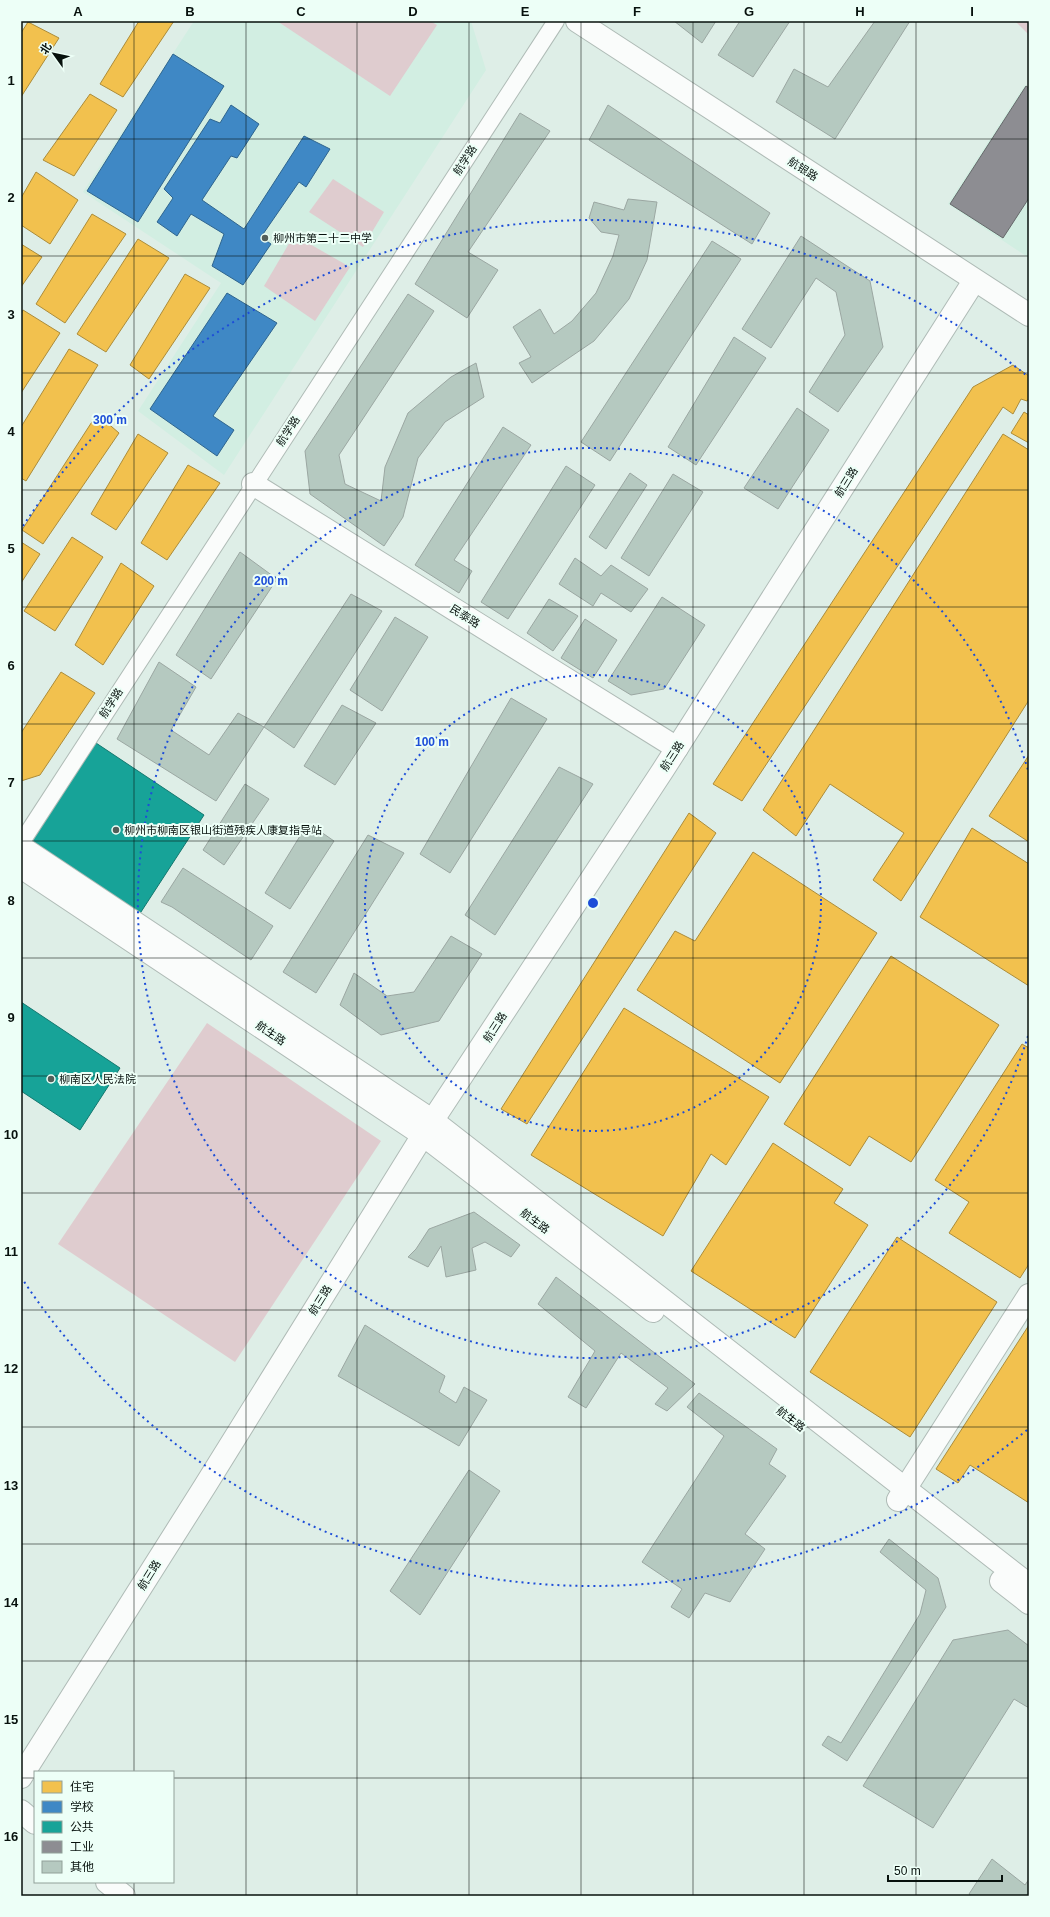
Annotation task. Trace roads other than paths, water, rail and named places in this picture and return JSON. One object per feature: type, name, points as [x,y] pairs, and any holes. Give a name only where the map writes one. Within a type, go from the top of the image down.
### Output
[{"type":"street","name":"航学路","points":[[21,843],[253,484],[556,21]]},
{"type":"street","name":"航银路","points":[[577,21],[974,281],[1029,315]]},
{"type":"street","name":"航三路","points":[[21,1777],[428,1128],[677,748],[974,281]]},
{"type":"street","name":"民泰路","points":[[253,484],[677,748]]},
{"type":"street","points":[[21,847],[428,1128],[901,1495],[1029,1603]]},
{"type":"street","name":"航生路","points":[[21,866],[428,1128]]},
{"type":"street","points":[[901,1495],[1029,1296]]},
{"type":"street","points":[[901,1495],[1029,1585]]},
{"type":"street","points":[[21,1811],[34,1822]]},
{"type":"street","points":[[108,1883],[124,1896]]},
{"type":"place","name":"柳州市第二十二中学","points":[[265,238]]},
{"type":"place","name":"柳州市柳南区银山街道残疾人康复指导站","points":[[116,830]]},
{"type":"place","name":"柳南区人民法院","points":[[51,1079]]}]
